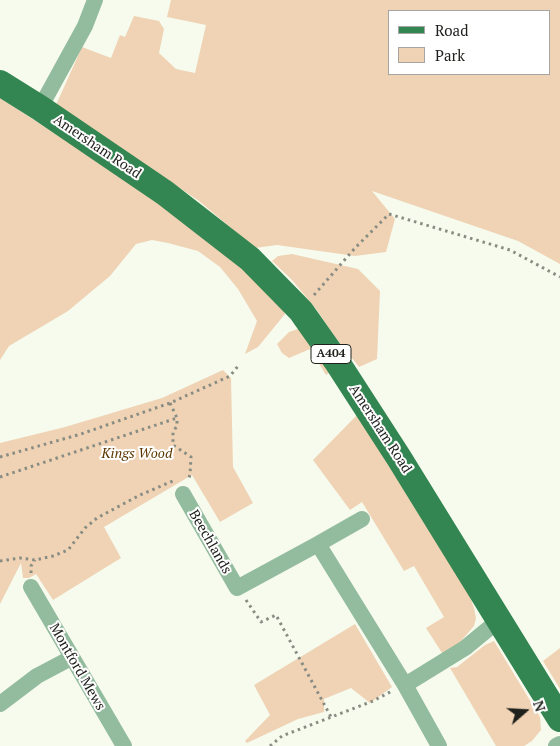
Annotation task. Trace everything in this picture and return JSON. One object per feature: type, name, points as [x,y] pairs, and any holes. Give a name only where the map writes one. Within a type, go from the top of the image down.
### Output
[{"type":"main road","name":"Amersham Road","points":[[0,84],[40,108],[180,205],[250,259],[301,310],[363,402],[560,719]]},
{"type":"street","points":[[40,108],[85,26],[95,0]]},
{"type":"street","name":"Beechlands","points":[[183,494],[237,588],[362,519]]},
{"type":"street","points":[[318,544],[405,685],[439,746]]},
{"type":"street","name":"Montford Mews","points":[[31,587],[124,746]]},
{"type":"street","points":[[405,685],[465,648],[499,620]]},
{"type":"street","points":[[0,704],[37,676],[71,658]]},
{"type":"street","points":[[556,746],[560,744]]},
{"type":"path","points":[[301,310],[355,248],[390,214],[510,250],[560,276]]},
{"type":"path","points":[[0,457],[81,434],[170,403],[230,376],[238,366]]},
{"type":"path","points":[[170,403],[177,418],[173,432],[173,445],[191,457],[190,475],[183,494]]},
{"type":"path","points":[[0,477],[177,418]]},
{"type":"path","points":[[0,560],[20,558],[35,560],[68,550],[85,528],[98,518],[140,495],[190,475]]},
{"type":"path","points":[[237,588],[261,622],[276,615],[331,717]]},
{"type":"path","points":[[270,746],[282,736],[373,701],[405,685]]},
{"type":"green space","points":[[171,0],[560,0],[560,264],[518,241],[372,191],[395,219],[386,252],[355,256],[277,245],[255,248],[199,201],[56,105],[82,47],[111,58],[120,35],[125,37],[134,16],[159,21],[164,29],[159,53],[176,69],[195,73],[206,25],[167,17]]},
{"type":"green space","points":[[0,98],[99,162],[167,210],[255,279],[285,314],[258,347],[245,354],[257,321],[238,289],[220,267],[198,251],[152,240],[136,244],[110,276],[68,311],[9,346],[0,360]]},
{"type":"green space","points":[[292,254],[358,269],[380,291],[377,359],[359,367],[316,309],[292,280],[272,261],[278,256]]},
{"type":"green space","points":[[301,328],[330,372],[326,375],[310,349],[289,358],[282,353],[277,344],[289,332]]},
{"type":"green space","name":"Kings Wood","points":[[223,370],[231,378],[233,467],[253,503],[220,522],[192,475],[104,527],[121,558],[53,600],[36,574],[29,578],[23,578],[21,563],[0,604],[0,443],[65,427],[162,398]]},
{"type":"green space","points":[[357,415],[469,594],[476,618],[474,626],[454,649],[444,656],[426,628],[444,617],[414,566],[404,571],[362,502],[350,510],[313,460]]},
{"type":"green space","points":[[355,624],[392,687],[370,703],[351,688],[324,699],[324,712],[298,719],[247,743],[245,741],[270,715],[254,685]]},
{"type":"green space","points":[[494,641],[540,717],[541,730],[532,741],[524,746],[496,746],[450,668],[457,667],[485,645]]},
{"type":"green space","points":[[560,648],[560,689],[543,661]]}]
